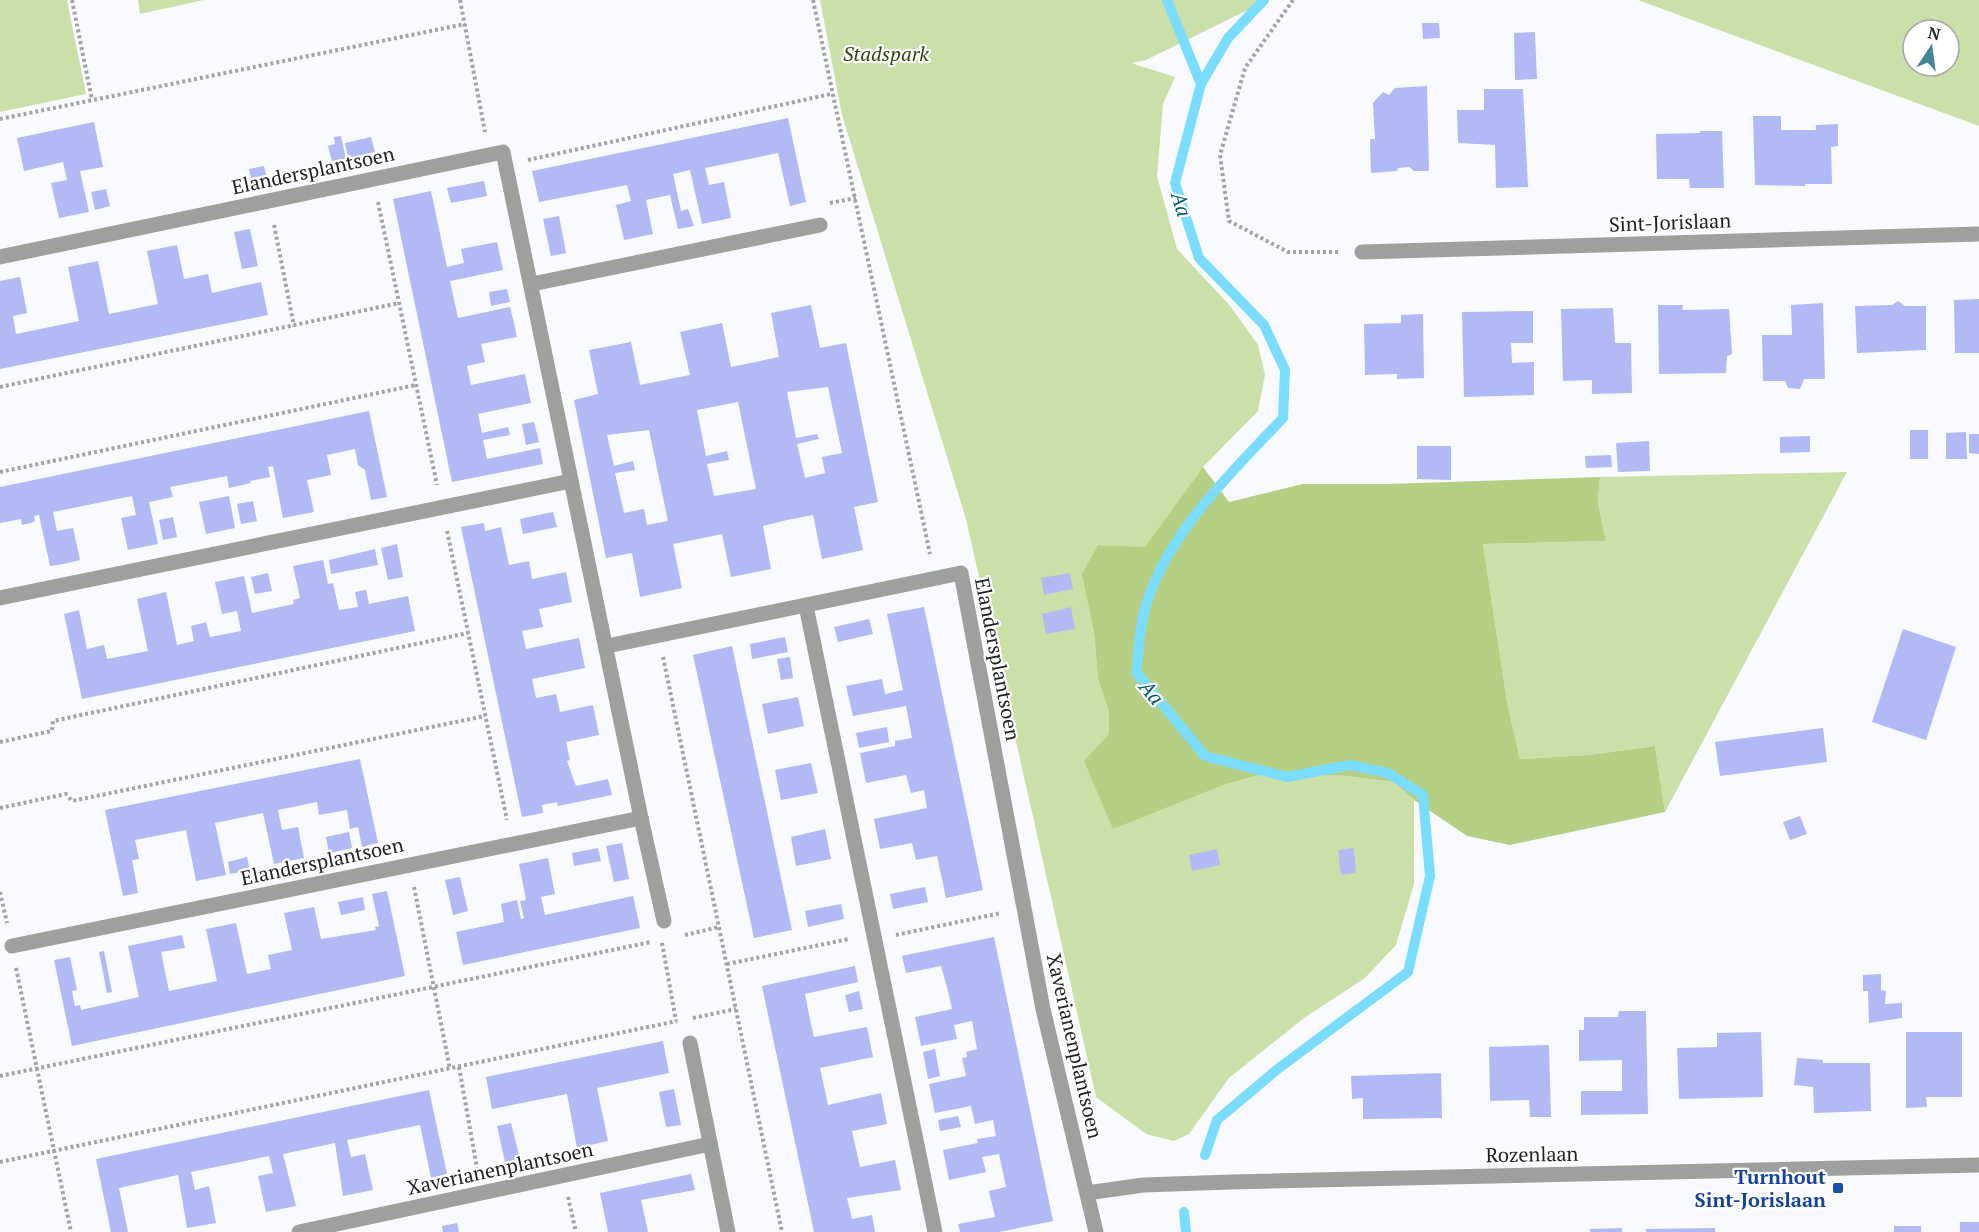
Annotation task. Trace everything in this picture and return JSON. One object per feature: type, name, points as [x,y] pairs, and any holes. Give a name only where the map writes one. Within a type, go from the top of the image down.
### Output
[{"type":"street","points":[[489,154],[503,152],[506,165],[664,921]]},
{"type":"street","name":"Elandersplantsoen","points":[[0,257],[489,154]]},
{"type":"street","points":[[532,284],[820,225]]},
{"type":"street","name":"Sint-Jorislaan","points":[[1362,252],[1979,234]]},
{"type":"street","points":[[0,598],[571,481]]},
{"type":"street","name":"Elandersplantsoen","points":[[607,646],[961,573],[1024,908]]},
{"type":"street","points":[[806,606],[935,1232]]},
{"type":"street","name":"Elandersplantsoen","points":[[12,946],[641,818]]},
{"type":"street","name":"Xaverianenplantsoen","points":[[1024,908],[1043,1009],[1087,1193]]},
{"type":"street","points":[[690,1042],[728,1232]]},
{"type":"street","name":"Xaverianenplantsoen","points":[[299,1232],[710,1144]]},
{"type":"street","name":"Rozenlaan","points":[[1087,1193],[1143,1185],[1231,1182],[1979,1165]]},
{"type":"street","points":[[1087,1193],[1096,1232]]},
{"type":"path","points":[[72,0],[92,100]]},
{"type":"path","points":[[460,0],[489,154]]},
{"type":"path","points":[[813,0],[934,578]]},
{"type":"path","points":[[1293,0],[1245,68],[1238,89],[1220,154],[1228,221],[1288,252],[1362,252]]},
{"type":"path","points":[[0,118],[465,24]]},
{"type":"path","points":[[506,165],[831,93]]},
{"type":"path","points":[[373,179],[512,844]]},
{"type":"path","points":[[270,201],[294,326]]},
{"type":"path","points":[[0,387],[399,303]]},
{"type":"path","points":[[0,472],[416,385]]},
{"type":"path","points":[[0,742],[52,731],[53,721],[468,633]]},
{"type":"path","points":[[658,635],[782,1232]]},
{"type":"path","points":[[0,808],[66,794],[72,801],[486,716]]},
{"type":"path","points":[[410,865],[450,1069]]},
{"type":"path","points":[[0,892],[71,1232]]},
{"type":"path","points":[[727,964],[1024,908]]},
{"type":"path","points":[[664,921],[659,926],[676,1022],[680,1037],[690,1042]]},
{"type":"path","points":[[673,937],[719,927]]},
{"type":"path","points":[[0,1077],[661,940]]},
{"type":"path","points":[[0,1162],[736,1009]]},
{"type":"path","points":[[459,1067],[482,1193]]},
{"type":"path","points":[[563,1176],[576,1232]]},
{"type":"green space","points":[[0,0],[67,0],[86,94],[0,112]]},
{"type":"green space","points":[[138,0],[204,0],[140,14]]},
{"type":"green space","name":"Stadspark","points":[[820,0],[1268,0],[1146,60],[1131,63],[1175,77],[1163,104],[1157,176],[1177,249],[1231,307],[1258,345],[1265,375],[1258,411],[1203,467],[1145,548],[1098,545],[1094,632],[1098,679],[1109,712],[1109,734],[1223,785],[1263,774],[1347,776],[1395,782],[1414,800],[1414,884],[1396,945],[1365,978],[1304,1018],[1229,1078],[1189,1134],[1174,1141],[1146,1134],[1096,1097],[966,519],[842,115]]},
{"type":"green space","points":[[1638,0],[1979,0],[1979,126]]},
{"type":"green space","points":[[1203,467],[1229,502],[1303,484],[1387,484],[1600,477],[1598,502],[1606,541],[1483,544],[1507,702],[1520,759],[1589,755],[1655,746],[1665,812],[1510,845],[1467,836],[1414,800],[1394,782],[1347,776],[1263,774],[1223,785],[1113,829],[1084,761],[1109,734],[1109,712],[1098,679],[1094,632],[1082,574],[1098,545],[1145,547]]},
{"type":"green space","points":[[1847,472],[1665,812],[1655,746],[1589,755],[1520,759],[1507,702],[1483,544],[1606,541],[1598,501],[1600,477]]},
{"type":"building","points":[[1422,23],[1439,23],[1440,38],[1423,39]]},
{"type":"building","points":[[1535,32],[1537,79],[1515,80],[1514,33]]},
{"type":"building","points":[[1427,86],[1429,171],[1414,171],[1409,167],[1398,168],[1397,171],[1371,173],[1370,139],[1375,139],[1373,103],[1383,92],[1389,95],[1395,88]]},
{"type":"building","points":[[1484,89],[1523,89],[1528,187],[1496,188],[1495,145],[1458,143],[1457,110],[1484,110]]},
{"type":"building","points":[[1753,116],[1781,116],[1781,130],[1816,130],[1816,125],[1838,124],[1838,146],[1831,147],[1832,184],[1755,185]]},
{"type":"building","points":[[788,118],[806,202],[790,206],[778,153],[705,168],[709,185],[724,182],[731,218],[702,224],[690,170],[673,174],[681,211],[688,209],[694,226],[678,229],[670,195],[646,200],[653,234],[624,240],[616,205],[631,201],[627,185],[539,202],[532,171]]},
{"type":"building","points":[[94,122],[103,167],[80,171],[89,212],[59,218],[51,183],[67,180],[63,162],[24,171],[17,138]]},
{"type":"building","points":[[1700,131],[1722,131],[1724,188],[1690,188],[1689,179],[1657,179],[1656,134],[1700,133]]},
{"type":"building","points":[[341,136],[346,159],[332,161],[328,146],[335,144],[334,137]]},
{"type":"building","points":[[371,137],[375,152],[348,158],[345,143]]},
{"type":"building","points":[[264,166],[266,175],[251,178],[249,169]]},
{"type":"building","points":[[484,181],[487,196],[451,203],[447,188]]},
{"type":"building","points":[[106,189],[110,206],[95,210],[91,192]]},
{"type":"building","points":[[431,191],[447,267],[464,263],[461,249],[497,242],[503,270],[450,281],[458,318],[510,307],[517,337],[481,344],[485,362],[467,366],[471,385],[525,374],[531,403],[478,414],[482,433],[508,427],[510,435],[483,440],[487,459],[540,448],[543,464],[452,482],[393,199]]},
{"type":"building","points":[[559,216],[566,253],[551,256],[543,219]]},
{"type":"building","points":[[250,229],[258,266],[242,269],[234,232]]},
{"type":"building","points":[[177,245],[184,279],[208,274],[212,293],[261,282],[268,315],[0,369],[0,281],[20,277],[27,313],[13,316],[16,334],[79,321],[68,267],[98,261],[109,314],[158,304],[147,251]]},
{"type":"building","points":[[507,289],[510,302],[491,306],[489,292]]},
{"type":"building","points":[[1979,299],[1979,353],[1955,353],[1954,300]]},
{"type":"building","points":[[1898,301],[1905,306],[1926,306],[1926,350],[1857,353],[1855,306],[1892,305]]},
{"type":"building","points":[[1823,303],[1825,379],[1804,379],[1800,389],[1788,388],[1785,381],[1763,381],[1762,335],[1792,335],[1791,305]]},
{"type":"building","points":[[811,305],[820,348],[846,343],[878,502],[854,507],[863,550],[822,559],[813,515],[763,526],[771,569],[731,577],[722,534],[673,544],[682,588],[640,597],[632,553],[606,558],[574,400],[598,394],[589,350],[631,342],[640,385],[690,375],[680,332],[722,323],[731,367],[779,357],[771,313]],"holes":[[[828,387],[842,453],[822,457],[825,473],[805,478],[797,444],[819,439],[817,434],[796,438],[787,392]],[[738,402],[756,489],[714,496],[707,464],[729,460],[727,451],[706,456],[697,410]],[[649,430],[668,521],[647,525],[644,509],[624,513],[615,473],[635,470],[633,461],[614,466],[607,435]]]},
{"type":"building","points":[[1658,305],[1683,305],[1682,310],[1729,309],[1732,354],[1727,356],[1726,373],[1659,374]]},
{"type":"building","points":[[1613,308],[1615,343],[1631,343],[1632,393],[1592,394],[1592,380],[1563,381],[1561,309]]},
{"type":"building","points":[[1533,311],[1533,343],[1511,343],[1512,363],[1534,362],[1534,395],[1464,397],[1462,312]]},
{"type":"building","points":[[1423,314],[1424,378],[1397,379],[1397,374],[1365,375],[1364,324],[1401,323],[1401,315]]},
{"type":"building","points":[[369,411],[387,497],[371,500],[365,470],[358,465],[355,449],[327,455],[331,475],[307,480],[314,512],[283,518],[273,466],[268,467],[270,477],[229,488],[227,476],[170,487],[173,497],[149,502],[158,544],[128,550],[121,518],[136,515],[132,496],[53,512],[57,531],[73,528],[80,560],[64,564],[50,566],[39,515],[34,516],[35,521],[22,525],[21,519],[0,523],[0,487]]},
{"type":"building","points":[[534,422],[539,442],[526,445],[522,424]]},
{"type":"building","points":[[1910,430],[1928,430],[1928,459],[1910,459]]},
{"type":"building","points":[[1966,432],[1967,459],[1946,459],[1946,433]]},
{"type":"building","points":[[1969,434],[1979,434],[1979,454],[1969,453]]},
{"type":"building","points":[[1810,436],[1810,452],[1780,453],[1780,437]]},
{"type":"building","points":[[1649,441],[1650,471],[1618,472],[1616,443]]},
{"type":"building","points":[[1417,446],[1451,446],[1451,480],[1417,479]]},
{"type":"building","points":[[1611,455],[1612,467],[1586,468],[1585,456]]},
{"type":"building","points":[[229,496],[235,528],[206,534],[199,502]]},
{"type":"building","points":[[253,501],[257,521],[241,524],[237,504]]},
{"type":"building","points":[[553,512],[557,527],[523,534],[520,519]]},
{"type":"building","points":[[173,517],[177,537],[163,540],[159,520]]},
{"type":"building","points":[[484,523],[485,531],[501,527],[509,565],[529,561],[532,579],[566,572],[572,602],[539,609],[543,627],[522,631],[526,649],[579,638],[585,668],[532,679],[536,698],[556,694],[560,712],[593,705],[599,735],[566,742],[570,760],[567,761],[576,786],[608,779],[612,795],[558,806],[557,802],[542,805],[543,813],[522,817],[461,527]]},
{"type":"building","points":[[397,544],[403,577],[388,580],[381,548]]},
{"type":"building","points":[[375,549],[378,565],[331,574],[329,560]]},
{"type":"building","points":[[323,560],[328,584],[333,583],[339,610],[358,607],[355,592],[366,590],[369,604],[408,596],[415,631],[82,699],[64,614],[79,610],[87,649],[104,645],[107,659],[148,651],[137,599],[166,592],[177,645],[194,641],[191,626],[206,622],[210,637],[241,631],[237,611],[222,614],[215,582],[244,576],[252,613],[294,604],[293,600],[300,598],[293,566]]},
{"type":"building","points":[[268,573],[272,591],[255,594],[251,577]]},
{"type":"building","points":[[1070,573],[1073,589],[1044,595],[1041,578]]},
{"type":"building","points":[[924,607],[983,890],[946,898],[937,856],[916,860],[912,843],[880,849],[874,819],[927,808],[924,790],[911,793],[906,775],[866,783],[860,753],[895,746],[895,741],[912,738],[906,706],[853,716],[846,686],[882,679],[885,694],[903,690],[887,614]]},
{"type":"building","points":[[1071,607],[1075,629],[1046,634],[1042,614]]},
{"type":"building","points":[[869,619],[873,634],[838,642],[834,627]]},
{"type":"building","points":[[1903,629],[1956,647],[1926,740],[1872,722]]},
{"type":"building","points":[[785,637],[788,652],[752,659],[750,644]]},
{"type":"building","points":[[732,646],[792,930],[754,938],[693,655]]},
{"type":"building","points":[[790,657],[793,678],[781,680],[777,659]]},
{"type":"building","points":[[798,697],[804,726],[768,734],[762,704]]},
{"type":"building","points":[[887,727],[889,742],[859,748],[856,733]]},
{"type":"building","points":[[1823,728],[1827,762],[1720,776],[1715,742]]},
{"type":"building","points":[[360,759],[378,843],[362,847],[358,827],[350,829],[347,810],[319,815],[317,802],[278,810],[282,830],[298,827],[304,858],[274,864],[263,813],[215,823],[226,875],[196,881],[186,830],[135,840],[139,859],[132,860],[138,893],[123,896],[105,810]]},
{"type":"building","points":[[811,763],[818,793],[781,800],[775,770]]},
{"type":"building","points":[[1800,816],[1807,834],[1790,840],[1783,822]]},
{"type":"building","points":[[825,829],[831,859],[796,866],[791,837]]},
{"type":"building","points":[[349,832],[352,848],[329,853],[326,837]]},
{"type":"building","points":[[622,843],[629,879],[614,882],[606,846]]},
{"type":"building","points":[[598,848],[601,861],[574,866],[572,853]]},
{"type":"building","points":[[1354,848],[1356,873],[1341,875],[1338,850]]},
{"type":"building","points":[[1217,849],[1220,865],[1192,871],[1189,855]]},
{"type":"building","points":[[247,857],[250,870],[230,874],[228,862]]},
{"type":"building","points":[[548,858],[555,894],[541,897],[545,915],[633,896],[640,928],[463,965],[456,932],[504,922],[501,904],[517,900],[521,919],[524,918],[520,901],[526,900],[519,864]]},
{"type":"building","points":[[460,877],[468,911],[453,915],[445,880]]},
{"type":"building","points":[[925,887],[928,902],[893,909],[890,894]]},
{"type":"building","points":[[387,891],[405,976],[72,1046],[54,960],[70,957],[77,990],[72,991],[75,1006],[80,1005],[81,1010],[139,997],[128,946],[182,935],[185,948],[161,952],[169,991],[217,981],[206,929],[236,923],[247,974],[271,969],[268,955],[292,950],[284,913],[314,907],[321,939],[376,930],[375,927],[379,926],[372,894]]},
{"type":"building","points":[[363,897],[365,910],[341,915],[338,902]]},
{"type":"building","points":[[841,904],[844,919],[808,927],[805,911]]},
{"type":"building","points":[[994,937],[1053,1221],[999,1232],[960,1232],[958,1224],[995,1217],[989,1191],[1006,1187],[999,1154],[982,1157],[986,1172],[949,1180],[943,1150],[978,1143],[977,1139],[996,1136],[993,1120],[975,1124],[971,1106],[935,1113],[929,1084],[966,1076],[962,1058],[967,1057],[966,1052],[977,1049],[972,1021],[954,1025],[957,1039],[921,1046],[915,1017],[952,1009],[941,966],[906,973],[902,956]]},
{"type":"building","points":[[104,951],[112,992],[107,993],[99,952]]},
{"type":"building","points":[[855,966],[858,982],[805,994],[810,1020],[814,1037],[867,1027],[873,1057],[820,1068],[828,1105],[881,1093],[887,1124],[852,1131],[860,1167],[895,1160],[901,1190],[847,1198],[852,1219],[872,1215],[875,1232],[814,1232],[762,986]]},
{"type":"building","points":[[1881,974],[1881,990],[1886,991],[1885,1004],[1902,1003],[1902,1018],[1869,1023],[1868,991],[1863,991],[1863,975]]},
{"type":"building","points":[[859,991],[863,1009],[849,1012],[845,995]]},
{"type":"building","points":[[1619,1011],[1646,1011],[1648,1114],[1581,1115],[1581,1091],[1622,1091],[1622,1060],[1579,1061],[1579,1030],[1584,1030],[1584,1017],[1618,1017]]},
{"type":"building","points":[[1761,1032],[1763,1097],[1679,1099],[1677,1048],[1717,1047],[1717,1033]]},
{"type":"building","points":[[1906,1032],[1962,1032],[1962,1097],[1926,1097],[1927,1107],[1906,1108]]},
{"type":"building","points":[[663,1041],[669,1073],[597,1088],[608,1141],[577,1148],[567,1094],[492,1109],[486,1077]]},
{"type":"building","points":[[1549,1045],[1551,1117],[1530,1117],[1529,1100],[1490,1101],[1489,1047]]},
{"type":"building","points":[[935,1049],[940,1076],[928,1079],[923,1052]]},
{"type":"building","points":[[1797,1058],[1823,1060],[1823,1063],[1870,1063],[1871,1111],[1814,1113],[1813,1087],[1794,1085]]},
{"type":"building","points":[[1441,1073],[1442,1118],[1363,1119],[1363,1098],[1352,1099],[1351,1076]]},
{"type":"building","points":[[674,1089],[681,1125],[666,1127],[659,1092]]},
{"type":"building","points":[[429,1090],[447,1174],[431,1178],[420,1125],[347,1140],[351,1157],[365,1154],[373,1190],[343,1196],[335,1143],[283,1154],[296,1206],[266,1212],[258,1176],[273,1173],[269,1156],[191,1172],[195,1190],[209,1186],[216,1223],[187,1228],[178,1175],[119,1188],[128,1232],[111,1232],[96,1159]]},
{"type":"building","points":[[958,1116],[961,1127],[940,1131],[938,1120]]},
{"type":"building","points":[[511,1123],[520,1159],[505,1162],[497,1126]]},
{"type":"building","points":[[691,1174],[695,1190],[641,1200],[648,1232],[608,1232],[600,1193]]},
{"type":"building","points":[[1960,1222],[1979,1222],[1979,1232],[1960,1232]]},
{"type":"building","points":[[457,1223],[459,1232],[443,1232],[442,1226]]},
{"type":"building","points":[[1894,1226],[1921,1226],[1921,1232],[1894,1232]]},
{"type":"building","points":[[1622,1228],[1622,1232],[1590,1232],[1590,1229]]},
{"type":"building","points":[[1715,1228],[1715,1232],[1646,1232],[1646,1229]]},
{"type":"waterway","points":[[1167,0],[1201,84]]},
{"type":"waterway","name":"Aa","points":[[1205,1155],[1217,1120],[1279,1068],[1408,972],[1430,876],[1423,795],[1388,773],[1350,765],[1287,777],[1205,756],[1136,672],[1144,613],[1153,585],[1166,559],[1201,508],[1283,418],[1285,370],[1264,325],[1199,258],[1175,183],[1201,84],[1228,38],[1264,0]]},
{"type":"waterway","points":[[1184,1212],[1186,1232]]},
{"type":"place","name":"Turnhout Sint-Jorislaan","points":[[1838,1188]]}]
